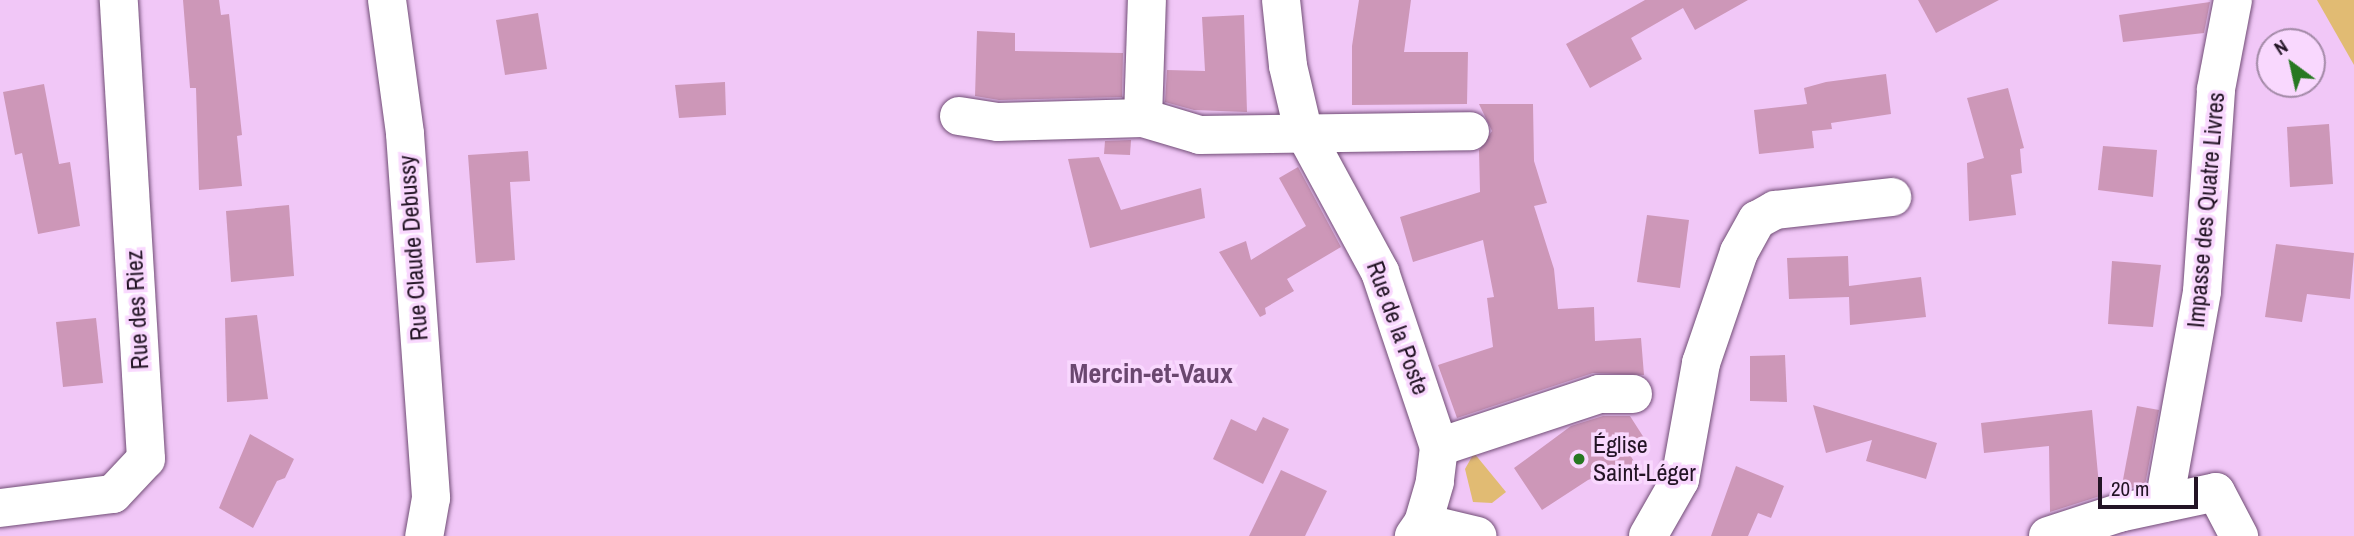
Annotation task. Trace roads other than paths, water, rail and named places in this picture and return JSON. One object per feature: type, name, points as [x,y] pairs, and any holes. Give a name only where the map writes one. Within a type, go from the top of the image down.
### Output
[{"type":"street","name":"Rue des Riez","points":[[0,508],[113,494],[146,459],[119,0]]},
{"type":"street","name":"Rue Claude Debussy","points":[[387,0],[405,134],[431,498]]},
{"type":"street","points":[[1143,118],[1147,0]]},
{"type":"street","name":"Rue de la Poste","points":[[1281,0],[1287,66],[1303,130],[1380,272],[1439,447]]},
{"type":"street","name":"Impasse des Quatre Livres","points":[[2164,503],[2202,291],[2216,89],[2233,0]]},
{"type":"street","points":[[959,116],[998,122],[1143,118],[1200,135],[1277,136],[1303,130],[1470,131]]},
{"type":"street","points":[[1648,536],[1680,481],[1701,363],[1739,253],[1757,220],[1775,209],[1892,197]]},
{"type":"street","points":[[1477,536],[1418,529],[1439,447],[1600,394],[1633,394]]},
{"type":"street","points":[[2048,536],[2164,503],[2216,492],[2239,536]]},
{"type":"street","points":[[424,536],[431,498]]},
{"type":"street","points":[[431,498],[444,536]]},
{"type":"place","name":"Église Saint-Léger","points":[[1579,459]]},
{"type":"district","name":"Mercin-et-Vaux","points":[[1151,373]]}]
